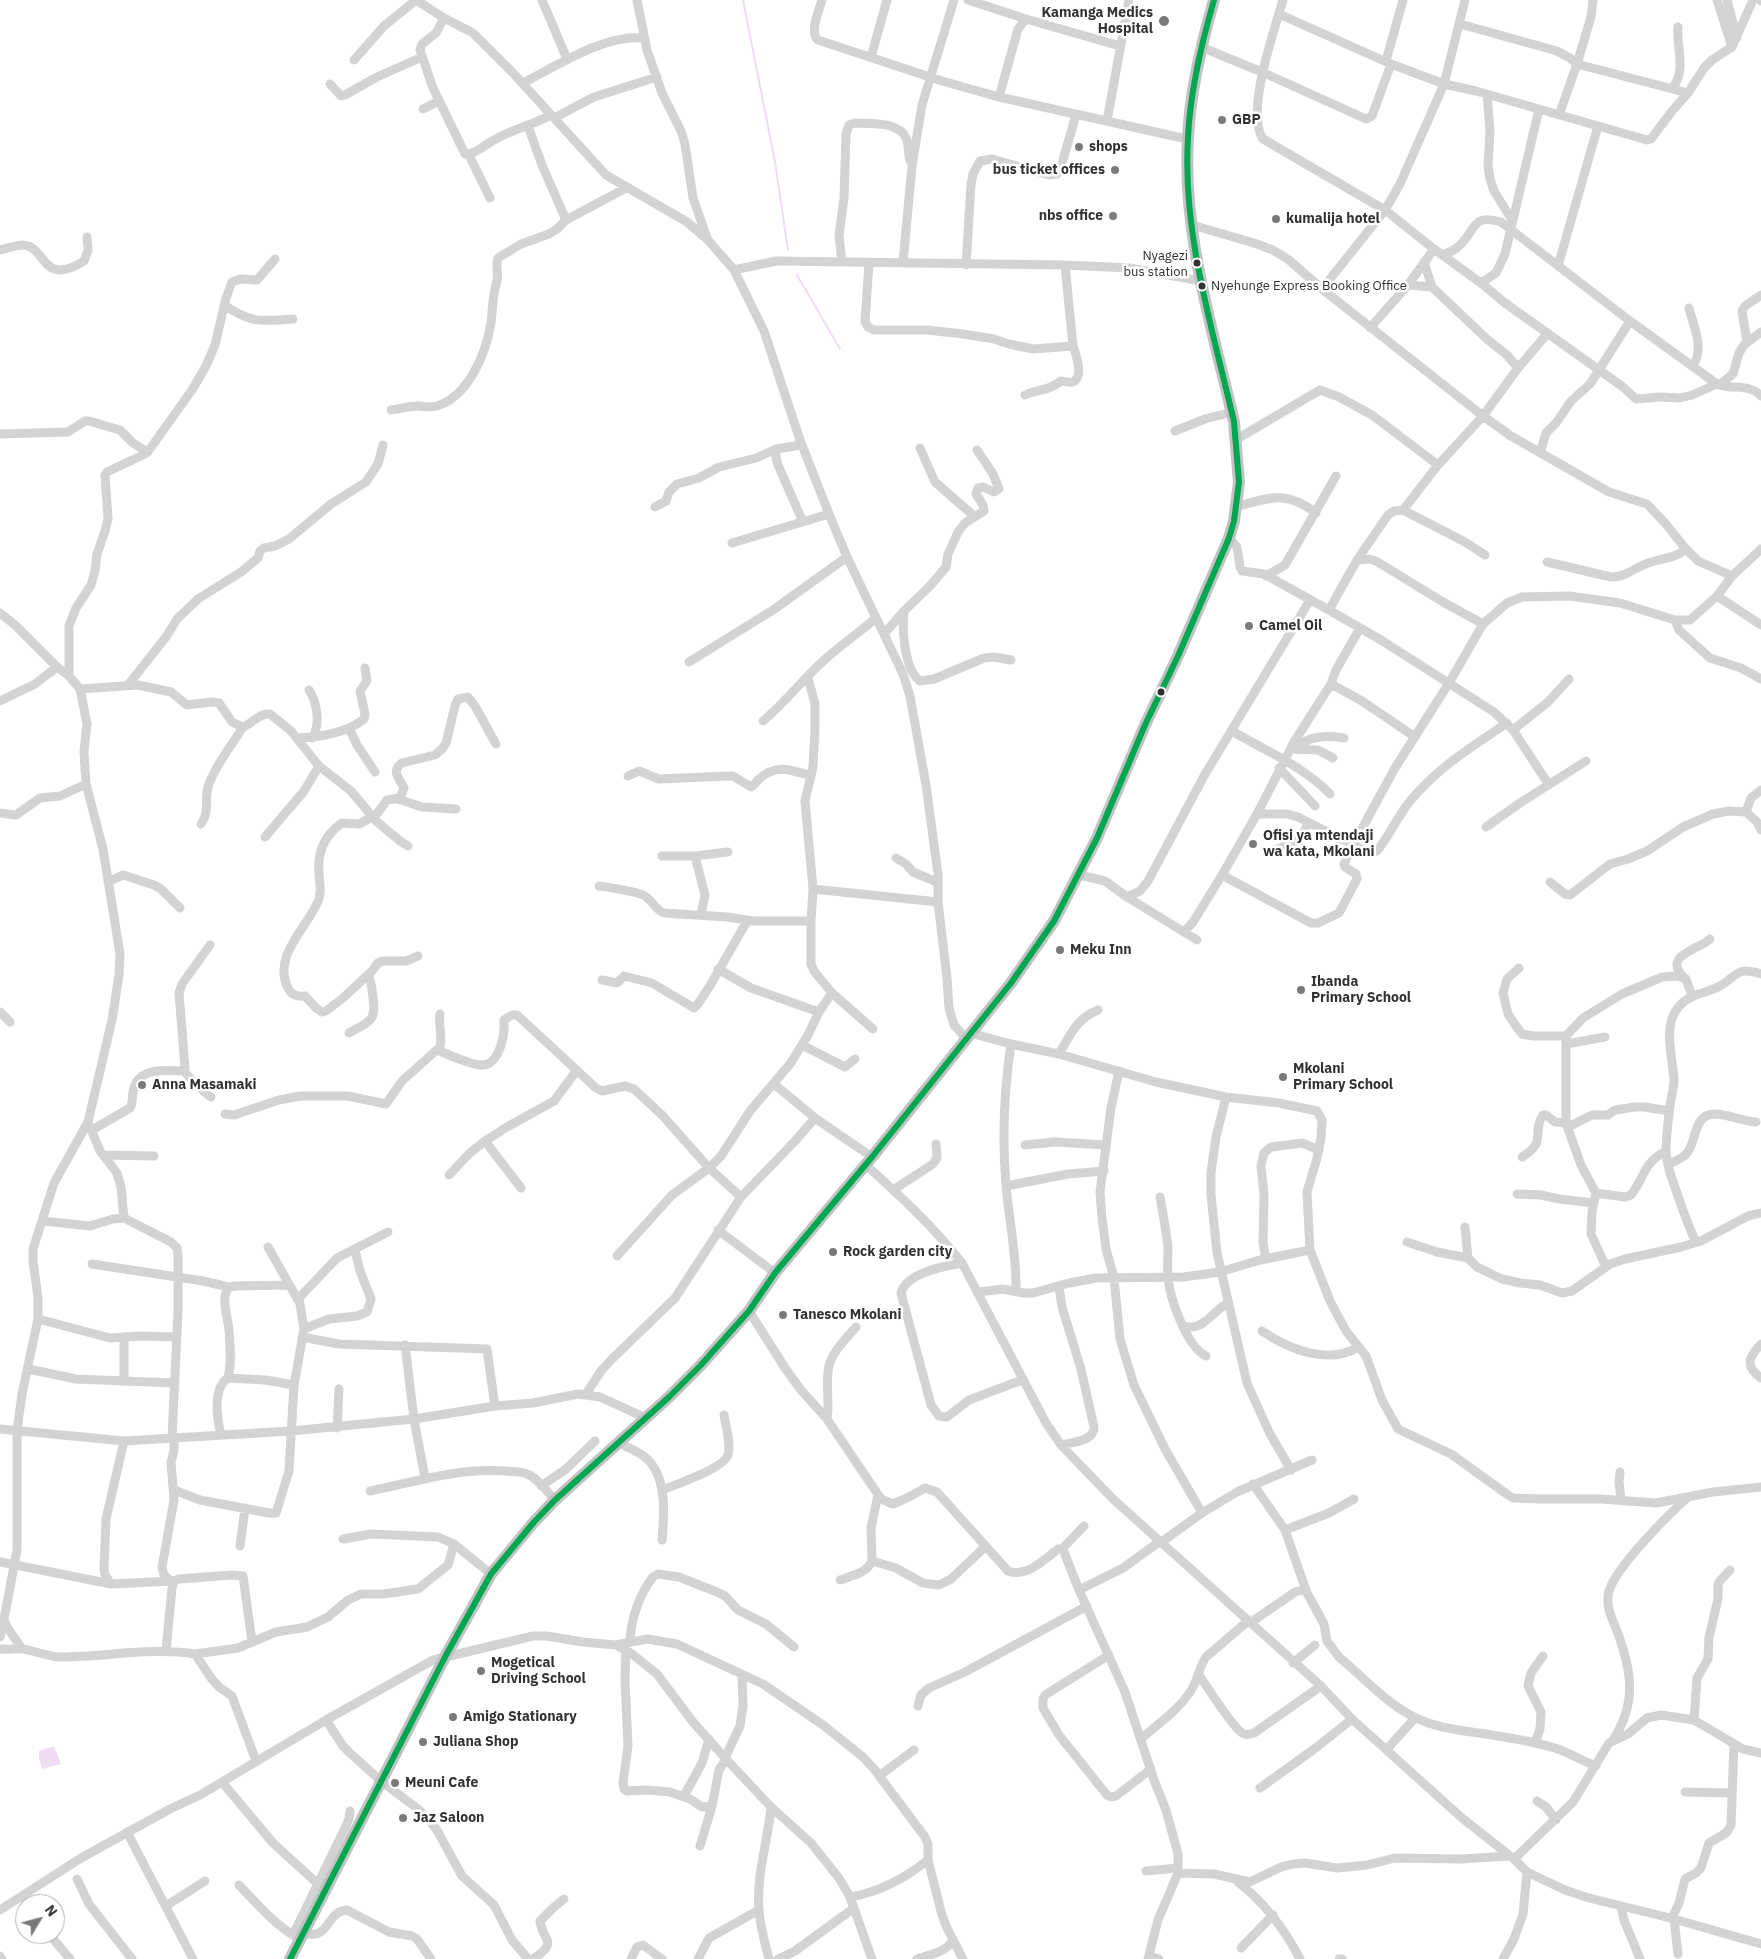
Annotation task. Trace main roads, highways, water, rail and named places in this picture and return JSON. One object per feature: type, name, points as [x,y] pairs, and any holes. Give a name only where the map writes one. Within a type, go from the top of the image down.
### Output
[{"type":"highway","points":[[290,1959],[299,1936],[382,1782],[445,1657],[491,1574],[555,1500],[646,1418],[700,1366],[749,1311],[775,1273],[869,1161],[1033,954],[1080,875],[1229,538],[1239,482],[1237,439],[1201,281],[1189,201],[1187,139],[1193,89],[1201,47],[1214,0]]},
{"type":"waterway","points":[[743,0],[775,162],[788,250]]},
{"type":"waterway","points":[[797,275],[840,349]]},
{"type":"place","name":"Kamanga Medics Hospital","points":[[1164,21]]},
{"type":"place","name":"GBP","points":[[1222,120]]},
{"type":"place","name":"shops","points":[[1079,147]]},
{"type":"place","name":"bus ticket offices","points":[[1115,170]]},
{"type":"place","name":"nbs office","points":[[1113,216]]},
{"type":"place","name":"kumalija hotel","points":[[1276,219]]},
{"type":"place","name":"Nyagezi bus station","points":[[1197,263]]},
{"type":"place","name":"Nyehunge Express Booking Office","points":[[1202,286]]},
{"type":"place","name":"Camel Oil","points":[[1249,626]]},
{"type":"place","name":"Ofisi ya mtendaji wa kata, Mkolani","points":[[1253,844]]},
{"type":"place","name":"Meku Inn","points":[[1060,950]]},
{"type":"place","name":"Ibanda Primary School","points":[[1301,990]]},
{"type":"place","name":"Mkolani Primary School","points":[[1283,1077]]},
{"type":"place","name":"Anna Masamaki","points":[[142,1085]]},
{"type":"place","name":"Rock garden city","points":[[833,1252]]},
{"type":"place","name":"Tanesco Mkolani","points":[[783,1315]]},
{"type":"place","name":"Mogetical Driving School","points":[[481,1671]]},
{"type":"place","name":"Amigo Stationary","points":[[453,1717]]},
{"type":"place","name":"Juliana Shop","points":[[423,1742]]},
{"type":"place","name":"Meuni Cafe","points":[[395,1783]]},
{"type":"place","name":"Jaz Saloon","points":[[403,1818]]}]
